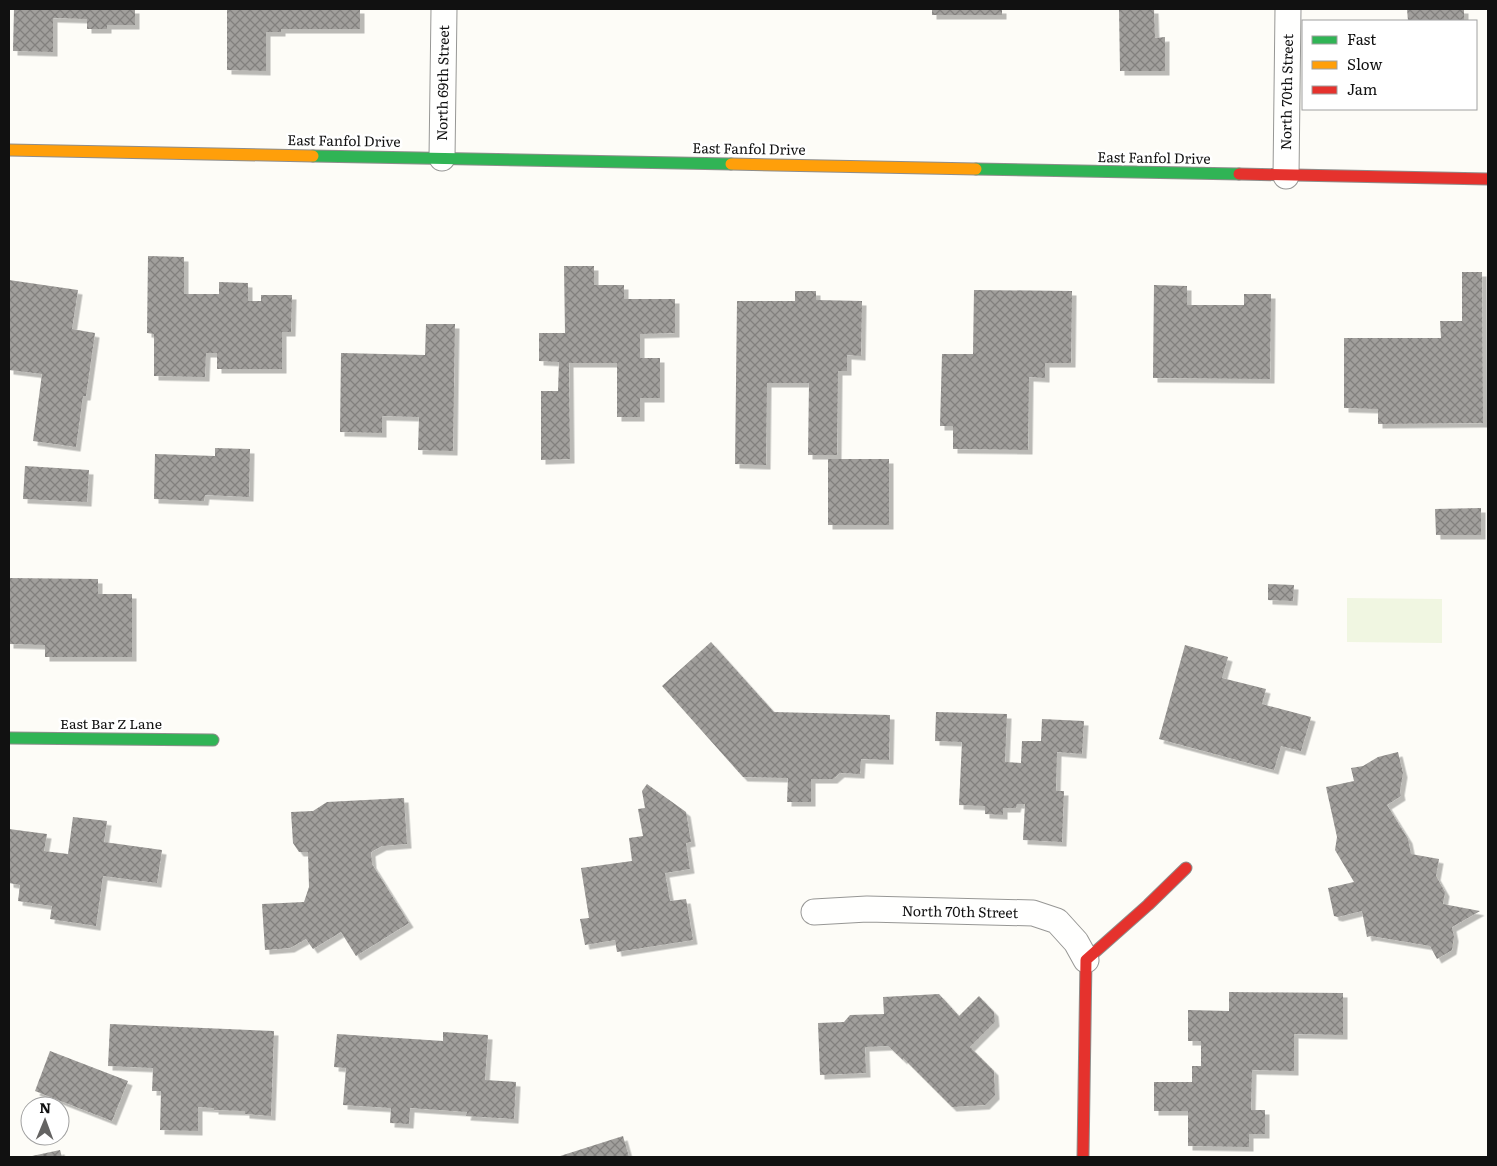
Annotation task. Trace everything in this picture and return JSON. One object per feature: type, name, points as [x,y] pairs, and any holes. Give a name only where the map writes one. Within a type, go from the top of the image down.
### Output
[{"type":"street","name":"North 69th Street","points":[[442,158],[444,9]]},
{"type":"street","name":"North 70th Street","points":[[1286,176],[1288,9]]},
{"type":"street","name":"East Fanfol Drive","points":[[9,150],[1488,179]]},
{"type":"street","name":"East Bar Z Lane","points":[[9,738],[213,740]]},
{"type":"street","points":[[1082,1157],[1086,960],[1148,905],[1186,868]]},
{"type":"street","name":"North 70th Street","points":[[814,912],[867,909],[1033,913],[1057,921],[1076,942],[1086,960]]},
{"type":"green space","points":[[1347,598],[1442,599],[1442,643],[1347,642]]},
{"type":"building","points":[[14,9],[135,9],[135,25],[107,25],[107,29],[87,29],[87,19],[53,18],[53,52],[13,51]]},
{"type":"building","points":[[227,9],[360,9],[360,29],[281,29],[281,32],[266,32],[266,71],[227,70]]},
{"type":"building","points":[[932,9],[1002,9],[1002,15],[932,15]]},
{"type":"building","points":[[1119,9],[1154,9],[1155,38],[1165,37],[1165,71],[1120,71]]},
{"type":"building","points":[[1407,9],[1464,9],[1464,20],[1408,20]]},
{"type":"building","points":[[148,256],[184,257],[184,294],[219,294],[219,282],[248,283],[248,301],[261,301],[261,295],[292,295],[291,332],[282,332],[282,369],[217,369],[217,353],[206,353],[205,377],[154,376],[154,334],[147,333]]},
{"type":"building","points":[[564,266],[594,266],[594,285],[624,285],[624,299],[675,299],[675,333],[640,334],[640,358],[660,358],[660,398],[640,398],[640,417],[617,417],[617,363],[569,363],[570,459],[541,460],[541,391],[558,391],[559,362],[539,361],[539,333],[565,333]]},
{"type":"building","points":[[1462,272],[1482,272],[1483,423],[1378,424],[1378,409],[1344,408],[1344,338],[1441,338],[1440,321],[1462,321]]},
{"type":"building","points":[[9,280],[78,290],[72,329],[95,333],[76,447],[33,441],[42,374],[9,370]]},
{"type":"building","points":[[1154,285],[1187,286],[1187,305],[1244,305],[1244,294],[1271,294],[1270,379],[1153,378]]},
{"type":"building","points":[[974,290],[1072,291],[1071,363],[1045,363],[1045,378],[1029,377],[1028,450],[953,449],[953,426],[940,426],[942,354],[973,354]]},
{"type":"building","points":[[795,291],[816,291],[816,300],[862,301],[861,356],[847,355],[847,371],[838,371],[837,455],[808,455],[809,383],[767,383],[766,465],[735,464],[737,301],[795,301]]},
{"type":"building","points":[[426,324],[455,324],[453,451],[418,450],[419,417],[382,416],[382,433],[340,432],[341,353],[425,355]]},
{"type":"building","points":[[215,448],[250,449],[249,497],[205,495],[204,501],[154,499],[155,454],[215,456]]},
{"type":"building","points":[[828,459],[889,459],[889,525],[828,525]]},
{"type":"building","points":[[25,466],[89,470],[87,502],[23,499]]},
{"type":"building","points":[[1481,508],[1481,535],[1436,535],[1435,509]]},
{"type":"building","points":[[9,578],[98,579],[98,594],[132,594],[132,657],[45,657],[45,645],[9,644]]},
{"type":"building","points":[[1268,584],[1294,585],[1293,601],[1268,600]]},
{"type":"building","points":[[711,642],[774,712],[890,715],[889,760],[861,759],[860,774],[840,773],[833,779],[811,779],[811,802],[787,802],[788,778],[743,777],[662,686]]},
{"type":"building","points":[[1185,645],[1228,657],[1222,678],[1266,689],[1262,704],[1311,717],[1301,751],[1281,746],[1274,770],[1159,739]]},
{"type":"building","points":[[936,712],[1007,714],[1005,762],[1021,763],[1022,741],[1041,741],[1042,719],[1084,721],[1082,754],[1057,752],[1056,791],[1064,791],[1062,842],[1023,840],[1025,804],[1017,804],[1016,808],[1003,808],[1003,815],[985,814],[985,806],[959,805],[962,742],[935,741]]},
{"type":"building","points":[[1398,752],[1403,773],[1401,796],[1387,805],[1408,839],[1411,854],[1439,859],[1436,876],[1445,892],[1443,904],[1480,911],[1452,927],[1454,937],[1452,950],[1437,959],[1430,946],[1371,936],[1367,937],[1362,911],[1338,917],[1334,916],[1328,888],[1354,882],[1335,850],[1337,837],[1326,787],[1354,781],[1351,768],[1363,766],[1378,757]]},
{"type":"building","points":[[647,784],[686,812],[691,842],[686,843],[690,869],[665,873],[670,901],[686,899],[693,940],[617,952],[615,940],[585,945],[580,919],[589,918],[581,868],[632,861],[629,838],[643,836],[638,809],[645,808],[642,791]]},
{"type":"building","points":[[404,798],[407,844],[382,846],[371,852],[372,864],[409,923],[356,956],[341,932],[313,949],[306,939],[290,948],[265,950],[262,904],[304,902],[309,887],[308,852],[299,852],[293,843],[291,812],[313,811],[327,802]]},
{"type":"building","points":[[73,817],[107,821],[104,842],[162,850],[157,883],[103,876],[96,926],[50,919],[52,906],[18,901],[20,885],[9,883],[9,829],[47,834],[44,851],[68,854]]},
{"type":"building","points":[[1229,992],[1343,993],[1343,1035],[1294,1034],[1294,1071],[1252,1070],[1251,1110],[1265,1110],[1265,1134],[1249,1134],[1249,1147],[1188,1146],[1188,1111],[1154,1111],[1154,1082],[1192,1082],[1192,1066],[1201,1066],[1201,1041],[1188,1041],[1188,1010],[1229,1011]]},
{"type":"building","points":[[939,994],[959,1016],[979,996],[994,1012],[995,1022],[970,1047],[994,1071],[995,1095],[985,1105],[952,1107],[903,1058],[903,1060],[888,1046],[865,1047],[866,1073],[820,1075],[818,1023],[844,1022],[850,1015],[884,1014],[883,997]]},
{"type":"building","points":[[110,1024],[274,1031],[271,1116],[245,1114],[245,1111],[214,1110],[214,1108],[198,1107],[198,1131],[160,1130],[161,1091],[152,1091],[153,1068],[108,1066]]},
{"type":"building","points":[[443,1032],[488,1035],[485,1080],[516,1082],[514,1119],[466,1116],[467,1112],[410,1108],[409,1124],[390,1123],[391,1108],[343,1105],[346,1068],[334,1067],[337,1034],[443,1041]]},
{"type":"building","points":[[50,1051],[128,1081],[112,1121],[70,1105],[70,1096],[48,1096],[35,1091]]},
{"type":"building","points":[[623,1136],[629,1157],[557,1157]]},
{"type":"building","points":[[60,1150],[62,1157],[32,1157],[32,1156]]},
{"type":"traffic: fast","points":[[313,156],[731,164]]},
{"type":"traffic: fast","points":[[976,169],[1239,174]]},
{"type":"traffic: fast","points":[[9,738],[213,740]]},
{"type":"traffic: slow","points":[[9,150],[313,156]]},
{"type":"traffic: slow","points":[[731,164],[976,169]]},
{"type":"traffic: jam","points":[[1239,174],[1488,179]]},
{"type":"traffic: jam","points":[[1083,1157],[1086,960],[1148,905],[1186,868]]}]
